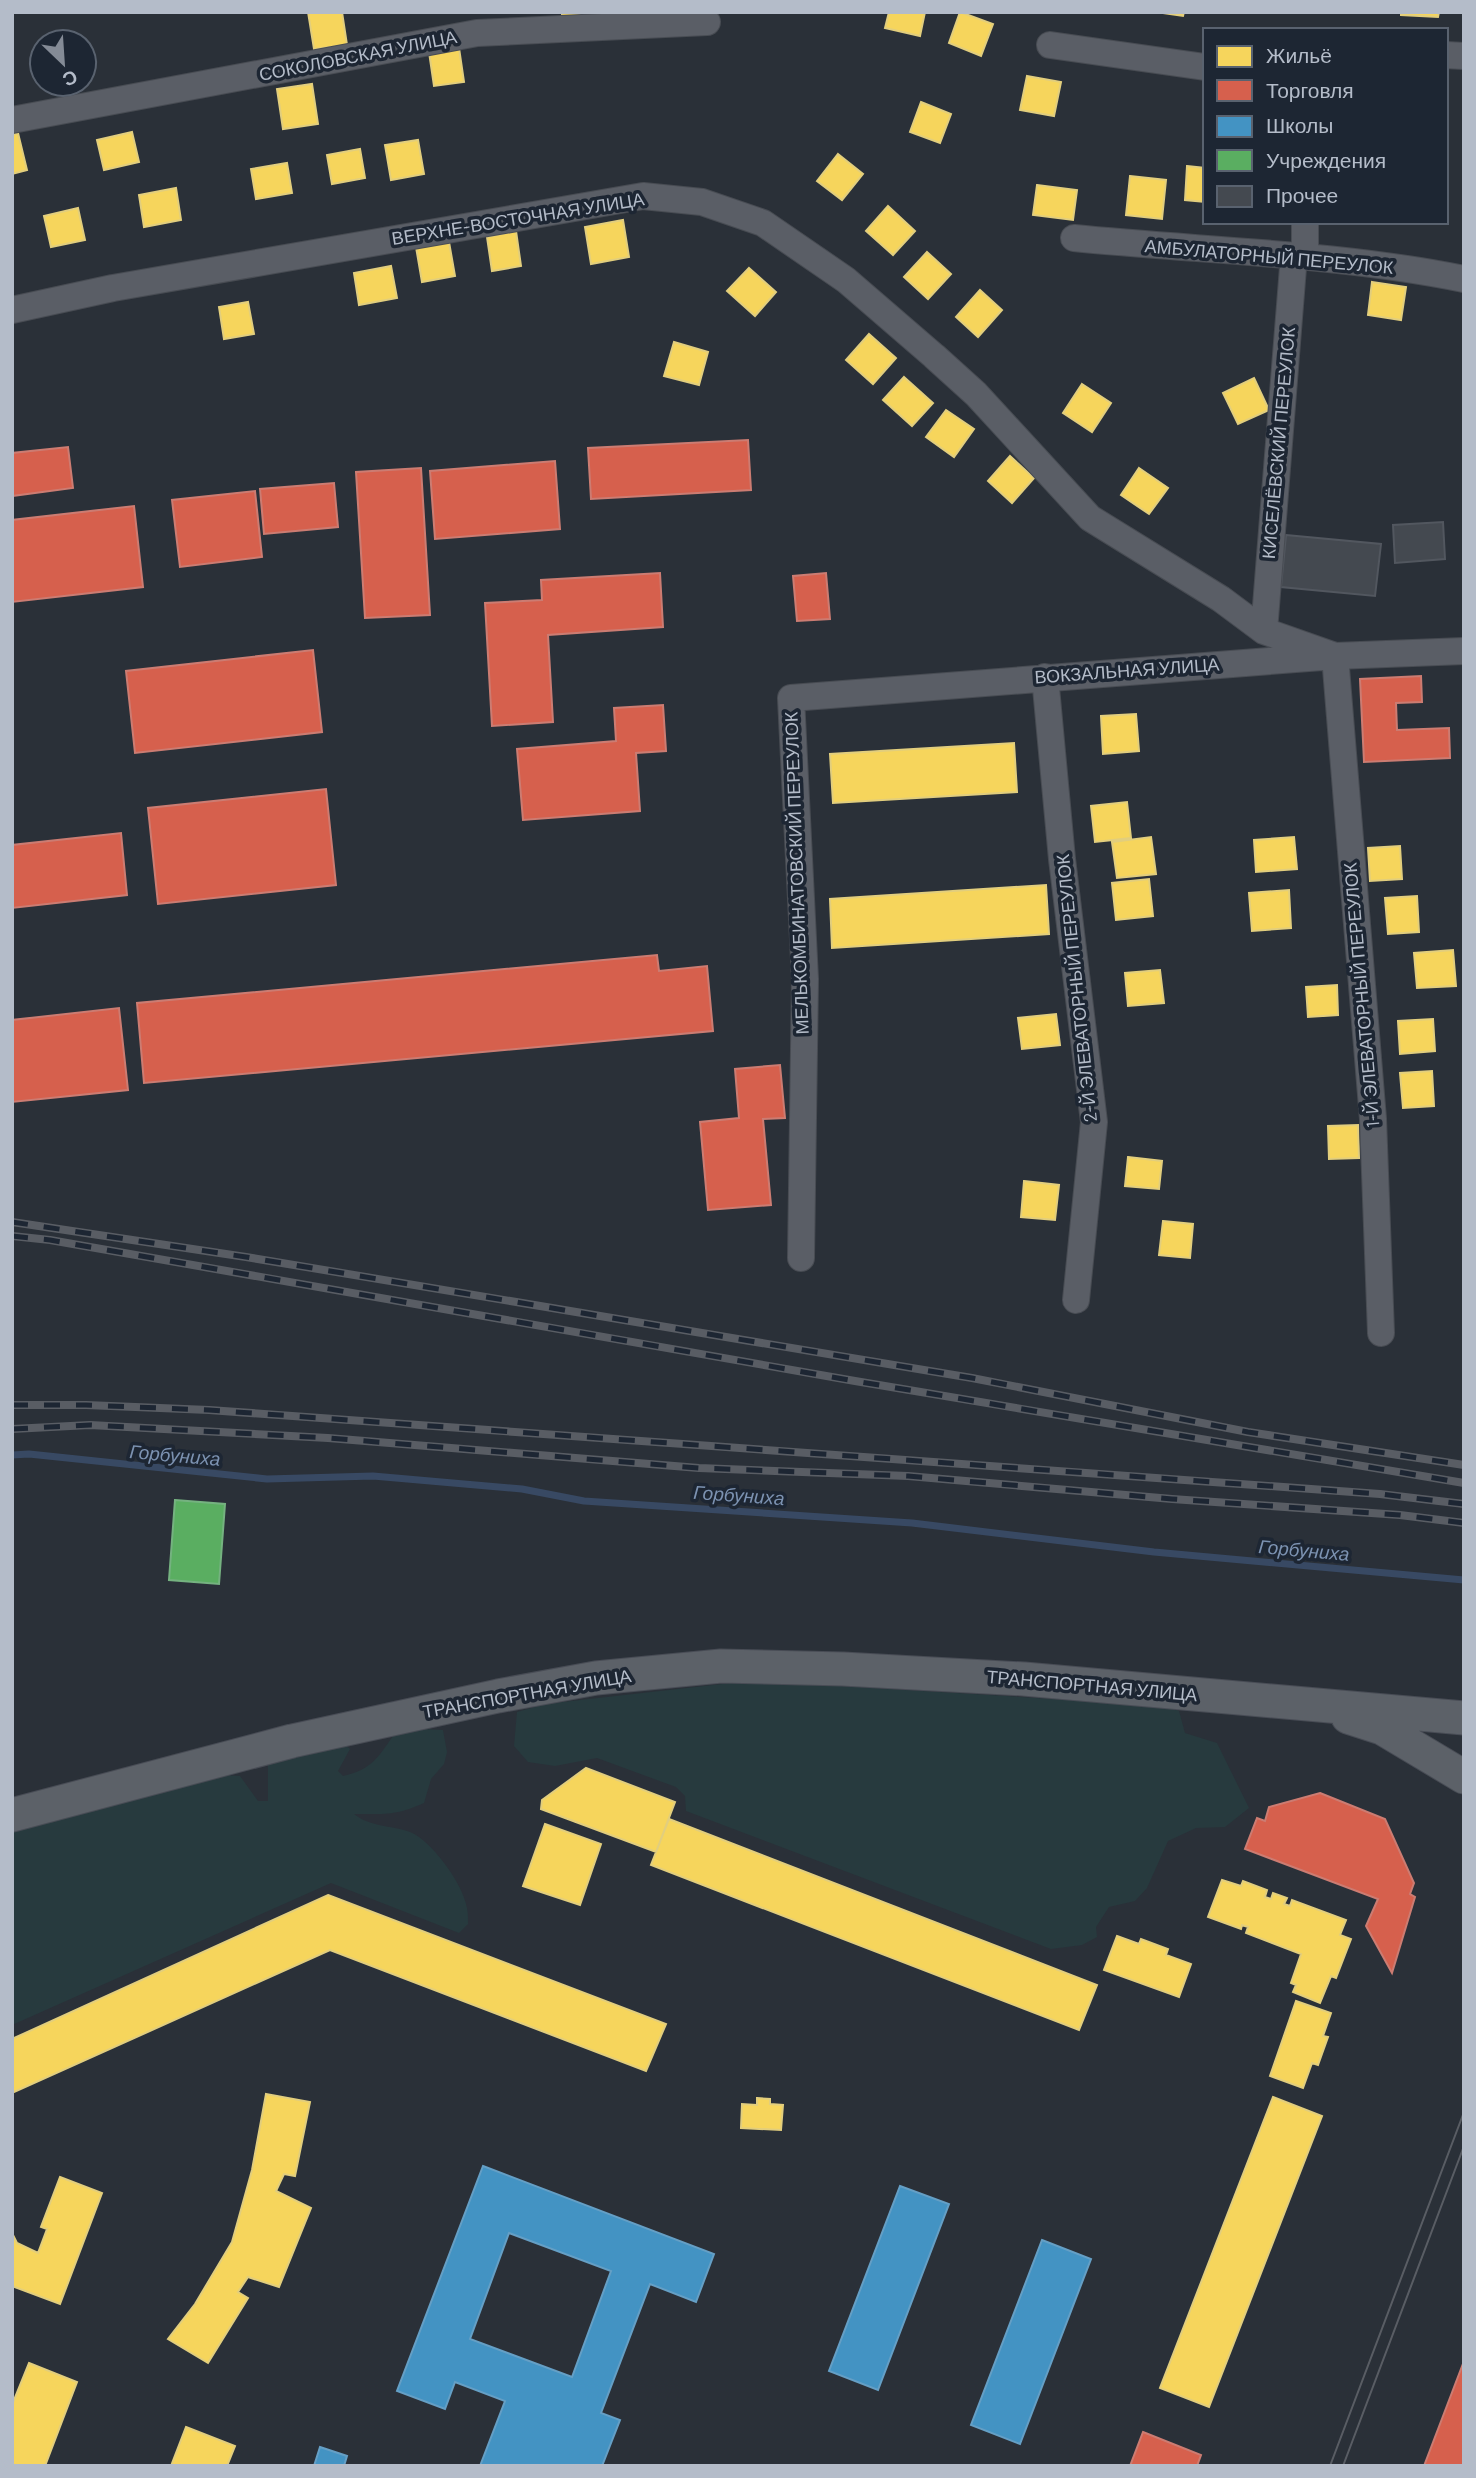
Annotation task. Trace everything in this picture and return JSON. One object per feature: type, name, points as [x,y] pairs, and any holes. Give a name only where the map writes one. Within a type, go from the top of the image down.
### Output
[{"type":"main road","name":"ТРАНСПОРТНАЯ УЛИЦА","points":[[12,1815],[292,1741],[498,1696],[596,1678],[721,1666],[842,1669],[1024,1679],[1305,1704]]},
{"type":"main road","points":[[1305,1704],[1464,1718]]},
{"type":"main road","points":[[1305,1704],[1382,1728],[1464,1777]]},
{"type":"main road","points":[[1386,1710],[1464,1705]]},
{"type":"street","name":"СОКОЛОВСКАЯ УЛИЦА","points":[[12,120],[477,33],[707,22]]},
{"type":"street","points":[[1051,45],[1203,67]]},
{"type":"street","name":"ВЕРХНЕ-ВОСТОЧНАЯ УЛИЦА","points":[[12,310],[113,288],[643,196],[702,202],[763,223],[846,280],[976,394],[1090,519],[1221,599],[1264,631],[1335,656]]},
{"type":"street","name":"КИСЕЛЁВСКИЙ ПЕРЕУЛОК","points":[[1264,631],[1299,256],[1305,224]]},
{"type":"street","name":"АМБУЛАТОРНЫЙ ПЕРЕУЛОК","points":[[1074,238],[1299,256],[1464,279]]},
{"type":"street","name":"ВОКЗАЛЬНАЯ УЛИЦА","points":[[791,698],[1335,656],[1464,651]]},
{"type":"street","name":"1-Й ЭЛЕВАТОРНЫЙ ПЕРЕУЛОК","points":[[1335,656],[1373,1119],[1381,1334]]},
{"type":"street","name":"2-Й ЭЛЕВАТОРНЫЙ ПЕРЕУЛОК","points":[[1045,677],[1062,859],[1094,1122],[1076,1300]]},
{"type":"street","name":"МЕЛЬКОМБИНАТОВСКИЙ ПЕРЕУЛОК","points":[[791,698],[805,979],[801,1258]]},
{"type":"green space","points":[[731,1683],[808,1684],[1168,1706],[1179,1711],[1185,1733],[1217,1743],[1249,1808],[1225,1827],[1196,1828],[1168,1841],[1147,1888],[1135,1901],[1109,1907],[1096,1927],[1097,1937],[1082,1945],[1051,1949],[686,1811],[685,1796],[676,1787],[597,1758],[555,1766],[528,1762],[514,1746],[517,1712],[545,1704]]},
{"type":"green space","points":[[423,1729],[443,1730],[447,1752],[444,1764],[431,1779],[424,1803],[397,1812],[354,1814],[373,1824],[410,1832],[437,1854],[460,1887],[464,1898],[468,1924],[459,1933],[331,1883],[12,2025],[12,1826],[219,1775],[240,1776],[258,1801],[268,1801],[268,1765],[273,1756],[344,1744],[350,1749],[338,1771],[343,1776],[368,1766],[395,1733]]},
{"type":"building: Жильё","points":[[308,12],[342,12],[347,45],[314,49]]},
{"type":"building: Жильё","points":[[562,12],[599,12],[600,19],[562,19]]},
{"type":"building: Жильё","points":[[889,12],[925,12],[920,36],[885,28]]},
{"type":"building: Жильё","points":[[960,12],[993,24],[981,56],[949,43]]},
{"type":"building: Жильё","points":[[1156,12],[1184,12],[1183,16]]},
{"type":"building: Жильё","points":[[1401,12],[1439,12],[1438,17],[1401,15]]},
{"type":"building: Жильё","points":[[459,48],[464,82],[434,86],[429,52]]},
{"type":"building: Жильё","points":[[1027,76],[1061,82],[1054,116],[1020,110]]},
{"type":"building: Жильё","points":[[312,84],[318,124],[283,129],[277,89]]},
{"type":"building: Жильё","points":[[921,102],[951,114],[940,143],[910,132]]},
{"type":"building: Жильё","points":[[132,132],[139,162],[104,170],[97,140]]},
{"type":"building: Жильё","points":[[18,133],[27,170],[12,174],[12,135]]},
{"type":"building: Жильё","points":[[418,140],[424,174],[391,180],[385,145]]},
{"type":"building: Жильё","points":[[360,149],[365,178],[332,184],[327,155]]},
{"type":"building: Жильё","points":[[838,154],[863,174],[842,200],[817,181]]},
{"type":"building: Жильё","points":[[287,163],[292,193],[256,199],[251,169]]},
{"type":"building: Жильё","points":[[1187,166],[1203,168],[1203,202],[1185,200]]},
{"type":"building: Жильё","points":[[1130,176],[1166,180],[1162,219],[1126,215]]},
{"type":"building: Жильё","points":[[1037,185],[1077,190],[1073,220],[1033,215]]},
{"type":"building: Жильё","points":[[176,188],[181,220],[144,227],[139,195]]},
{"type":"building: Жильё","points":[[888,206],[915,231],[893,255],[866,231]]},
{"type":"building: Жильё","points":[[78,208],[85,240],[51,247],[44,216]]},
{"type":"building: Жильё","points":[[623,220],[629,257],[591,264],[585,227]]},
{"type":"building: Жильё","points":[[516,231],[521,266],[492,271],[487,237]]},
{"type":"building: Жильё","points":[[449,242],[455,276],[422,282],[416,247]]},
{"type":"building: Жильё","points":[[927,252],[951,274],[928,299],[904,277]]},
{"type":"building: Жильё","points":[[391,266],[397,298],[359,305],[354,273]]},
{"type":"building: Жильё","points":[[749,268],[776,292],[755,316],[727,291]]},
{"type":"building: Жильё","points":[[1372,282],[1406,287],[1401,320],[1368,315]]},
{"type":"building: Жильё","points":[[980,290],[1002,310],[978,337],[956,317]]},
{"type":"building: Жильё","points":[[248,302],[254,334],[224,339],[219,307]]},
{"type":"building: Жильё","points":[[869,334],[896,358],[873,384],[846,360]]},
{"type":"building: Жильё","points":[[674,342],[708,352],[699,385],[664,376]]},
{"type":"building: Жильё","points":[[904,377],[933,403],[912,426],[883,400]]},
{"type":"building: Жильё","points":[[1254,378],[1269,410],[1238,424],[1223,393]]},
{"type":"building: Жильё","points":[[1082,384],[1111,403],[1092,432],[1063,413]]},
{"type":"building: Жильё","points":[[946,410],[974,429],[954,457],[926,437]]},
{"type":"building: Жильё","points":[[1010,456],[1034,478],[1012,503],[988,481]]},
{"type":"building: Жильё","points":[[1139,468],[1168,488],[1149,514],[1121,495]]},
{"type":"building: Жильё","points":[[1136,714],[1139,751],[1103,754],[1101,716]]},
{"type":"building: Жильё","points":[[1014,743],[1017,792],[833,803],[830,754]]},
{"type":"building: Жильё","points":[[1127,802],[1131,838],[1095,842],[1091,806]]},
{"type":"building: Жильё","points":[[1151,837],[1156,874],[1117,878],[1112,842]]},
{"type":"building: Жильё","points":[[1294,837],[1297,869],[1256,872],[1254,840]]},
{"type":"building: Жильё","points":[[1400,846],[1402,879],[1370,881],[1368,848]]},
{"type":"building: Жильё","points":[[1149,879],[1153,916],[1116,920],[1112,883]]},
{"type":"building: Жильё","points":[[1046,885],[1049,934],[832,948],[830,899]]},
{"type":"building: Жильё","points":[[1289,890],[1291,928],[1252,931],[1249,893]]},
{"type":"building: Жильё","points":[[1417,896],[1419,932],[1388,934],[1385,898]]},
{"type":"building: Жильё","points":[[1453,950],[1456,986],[1417,988],[1414,953]]},
{"type":"building: Жильё","points":[[1160,970],[1164,1003],[1128,1006],[1125,973]]},
{"type":"building: Жильё","points":[[1337,985],[1338,1015],[1308,1017],[1306,987]]},
{"type":"building: Жильё","points":[[1056,1014],[1060,1045],[1022,1049],[1018,1018]]},
{"type":"building: Жильё","points":[[1433,1019],[1435,1051],[1400,1054],[1398,1021]]},
{"type":"building: Жильё","points":[[1432,1071],[1434,1106],[1403,1108],[1400,1073]]},
{"type":"building: Жильё","points":[[1358,1125],[1359,1158],[1329,1159],[1328,1126]]},
{"type":"building: Жильё","points":[[1128,1157],[1162,1161],[1159,1189],[1125,1186]]},
{"type":"building: Жильё","points":[[1024,1181],[1059,1185],[1055,1220],[1021,1217]]},
{"type":"building: Жильё","points":[[1163,1221],[1193,1224],[1190,1258],[1159,1255]]},
{"type":"building: Жильё","points":[[586,1768],[675,1802],[656,1852],[541,1809],[542,1800]]},
{"type":"building: Жильё","points":[[669,1819],[1097,1985],[1079,2030],[651,1865]]},
{"type":"building: Жильё","points":[[545,1824],[601,1844],[580,1905],[523,1886]]},
{"type":"building: Жильё","points":[[1222,1880],[1241,1886],[1243,1881],[1267,1890],[1265,1897],[1271,1899],[1273,1893],[1287,1898],[1284,1904],[1290,1906],[1292,1900],[1346,1920],[1340,1935],[1351,1939],[1336,1978],[1331,1976],[1320,2003],[1293,1992],[1296,1985],[1291,1983],[1301,1954],[1246,1933],[1248,1927],[1242,1925],[1241,1929],[1208,1917]]},
{"type":"building: Жильё","points":[[328,1895],[666,2024],[646,2071],[330,1950],[12,2093],[12,2039]]},
{"type":"building: Жильё","points":[[1117,1936],[1139,1944],[1141,1939],[1168,1949],[1166,1955],[1191,1964],[1179,1997],[1104,1970]]},
{"type":"building: Жильё","points":[[1296,2001],[1331,2013],[1323,2036],[1328,2037],[1318,2065],[1312,2063],[1303,2088],[1270,2076]]},
{"type":"building: Жильё","points":[[266,2094],[310,2102],[295,2176],[284,2174],[276,2191],[311,2208],[279,2287],[248,2277],[238,2292],[248,2298],[208,2363],[168,2339],[195,2304],[232,2242],[252,2170]]},
{"type":"building: Жильё","points":[[1273,2097],[1322,2116],[1209,2407],[1160,2388]]},
{"type":"building: Жильё","points":[[757,2098],[770,2099],[770,2104],[783,2105],[781,2130],[741,2128],[742,2104],[757,2105]]},
{"type":"building: Жильё","points":[[60,2177],[102,2193],[60,2304],[12,2286],[12,2233],[17,2243],[38,2253],[47,2229],[41,2227]]},
{"type":"building: Жильё","points":[[29,2363],[77,2382],[45,2466],[12,2466],[12,2405]]},
{"type":"building: Жильё","points":[[186,2427],[235,2446],[227,2466],[171,2466]]},
{"type":"building: Торговля","points":[[748,440],[751,490],[591,499],[588,448]]},
{"type":"building: Торговля","points":[[68,447],[73,488],[12,496],[12,453]]},
{"type":"building: Торговля","points":[[555,461],[560,529],[435,539],[430,471]]},
{"type":"building: Торговля","points":[[421,468],[430,615],[365,618],[356,472]]},
{"type":"building: Торговля","points":[[334,483],[338,527],[264,534],[260,489]]},
{"type":"building: Торговля","points":[[255,491],[262,557],[180,567],[172,500]]},
{"type":"building: Торговля","points":[[134,506],[143,587],[12,602],[12,520]]},
{"type":"building: Торговля","points":[[660,573],[663,627],[548,635],[553,722],[492,726],[485,603],[542,600],[541,580]]},
{"type":"building: Торговля","points":[[826,573],[830,619],[797,621],[793,576]]},
{"type":"building: Торговля","points":[[313,650],[322,732],[135,753],[126,671]]},
{"type":"building: Торговля","points":[[1421,676],[1422,702],[1396,703],[1397,730],[1449,728],[1450,758],[1364,762],[1360,679]]},
{"type":"building: Торговля","points":[[663,705],[666,751],[636,753],[640,811],[523,820],[517,749],[616,741],[614,708]]},
{"type":"building: Торговля","points":[[326,789],[336,885],[158,904],[148,808]]},
{"type":"building: Торговля","points":[[121,833],[127,895],[12,908],[12,845]]},
{"type":"building: Торговля","points":[[657,955],[659,971],[707,966],[713,1031],[144,1083],[137,1003]]},
{"type":"building: Торговля","points":[[119,1008],[128,1090],[12,1102],[12,1020]]},
{"type":"building: Торговля","points":[[780,1065],[785,1118],[763,1119],[771,1205],[708,1210],[700,1122],[739,1118],[735,1069]]},
{"type":"building: Торговля","points":[[1320,1793],[1385,1819],[1414,1883],[1410,1894],[1415,1897],[1392,1973],[1366,1926],[1378,1899],[1245,1849],[1257,1818],[1265,1821],[1269,1807]]},
{"type":"building: Торговля","points":[[1464,2361],[1464,2466],[1424,2466]]},
{"type":"building: Торговля","points":[[1143,2432],[1201,2455],[1197,2466],[1130,2466]]},
{"type":"building: Школы","points":[[483,2166],[714,2254],[696,2302],[650,2284],[601,2413],[620,2420],[602,2466],[480,2466],[505,2401],[455,2382],[445,2409],[397,2391]],"holes":[[[509,2233],[611,2271],[572,2377],[470,2339]]]},
{"type":"building: Школы","points":[[900,2186],[949,2204],[878,2390],[829,2371]]},
{"type":"building: Школы","points":[[1042,2240],[1091,2259],[1020,2444],[971,2425]]},
{"type":"building: Школы","points":[[320,2447],[347,2456],[344,2466],[314,2466]]},
{"type":"building: Учреждения","points":[[175,1500],[225,1504],[219,1584],[169,1580]]},
{"type":"building: Прочее","points":[[1443,522],[1445,559],[1395,563],[1393,525]]},
{"type":"building: Прочее","points":[[1286,535],[1381,544],[1375,596],[1281,587]]},
{"type":"waterway","name":"Горбуниха","points":[[12,1455],[29,1454],[267,1479],[373,1476],[522,1489],[584,1501],[912,1523],[1154,1552],[1464,1580]]},
{"type":"tram line","points":[[1330,2466],[1464,2112]]},
{"type":"tram line","points":[[1343,2466],[1464,2146]]},
{"type":"railway","points":[[12,1222],[246,1257],[972,1378],[1248,1432],[1464,1465]]},
{"type":"railway","points":[[12,1236],[50,1240],[855,1381],[1464,1483]]},
{"type":"railway","points":[[12,1405],[209,1410],[1380,1494],[1464,1504]]},
{"type":"railway","points":[[12,1429],[90,1425],[328,1438],[699,1468],[908,1476],[1400,1515],[1464,1523]]}]
